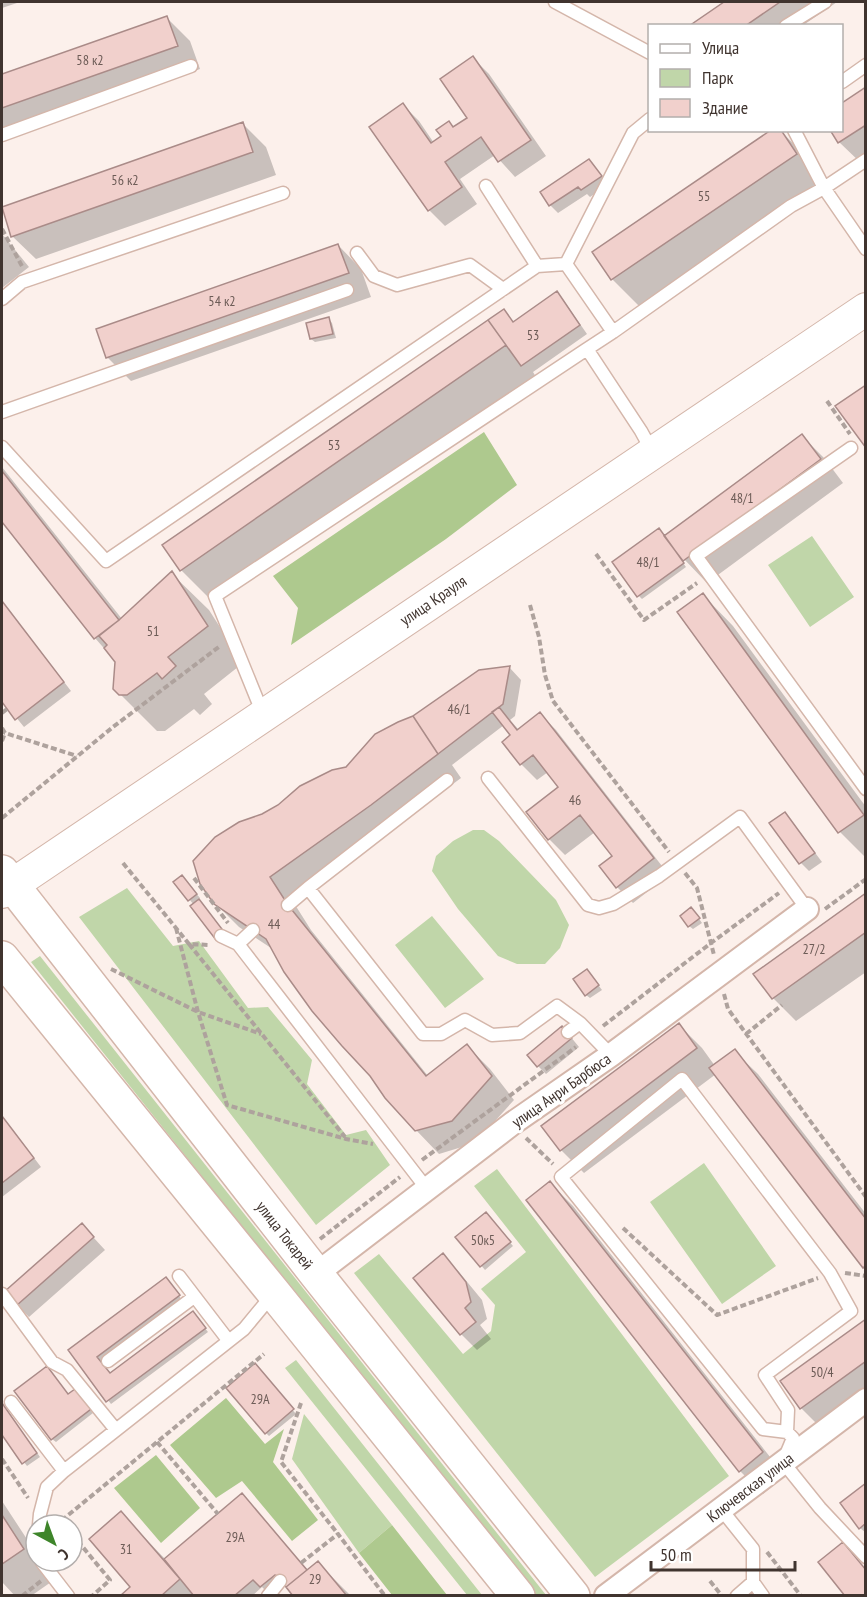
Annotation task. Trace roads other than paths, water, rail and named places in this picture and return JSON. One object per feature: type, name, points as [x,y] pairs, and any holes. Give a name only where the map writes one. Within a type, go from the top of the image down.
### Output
[{"type":"main road","name":"улица Крауля","points":[[5,883],[264,715],[653,452],[864,314]]},
{"type":"main road","name":"улица Токарей","points":[[5,883],[573,1596]]},
{"type":"main road","points":[[2,958],[518,1596]]},
{"type":"street","name":"улица Анри Барбюса","points":[[316,1274],[513,1123],[611,1056],[807,909]]},
{"type":"street","name":"Ключевская улица","points":[[606,1596],[866,1400]]},
{"type":"lane","points":[[555,2],[648,52]]},
{"type":"lane","points":[[789,24],[825,2]]},
{"type":"lane","points":[[843,81],[866,65]]},
{"type":"lane","points":[[2,135],[191,66]]},
{"type":"lane","points":[[566,264],[633,133],[648,121]]},
{"type":"lane","points":[[795,132],[824,188],[866,249]]},
{"type":"lane","points":[[264,715],[215,596],[613,332],[791,206],[824,188],[866,160]]},
{"type":"lane","points":[[486,186],[537,266]]},
{"type":"lane","points":[[2,299],[22,282],[283,193]]},
{"type":"lane","points":[[357,253],[374,276],[398,285],[470,265],[503,289]]},
{"type":"lane","points":[[2,447],[106,561],[537,266],[566,264]]},
{"type":"lane","points":[[566,264],[613,332]]},
{"type":"lane","points":[[2,412],[347,290]]},
{"type":"lane","points":[[587,349],[653,452]]},
{"type":"lane","points":[[852,443],[696,556],[866,789]]},
{"type":"lane","points":[[488,778],[588,905],[599,908],[614,904],[659,876],[740,816],[807,909]]},
{"type":"lane","points":[[288,905],[447,780]]},
{"type":"lane","points":[[308,888],[423,1034],[441,1034],[465,1020],[492,1035],[520,1033],[557,1006],[580,1023],[611,1056]]},
{"type":"lane","points":[[253,930],[230,940],[427,1189]]},
{"type":"lane","points":[[568,1032],[580,1023]]},
{"type":"lane","points":[[787,1431],[763,1429],[561,1177],[682,1079],[830,1273],[851,1311],[765,1375],[788,1410],[787,1431],[793,1438],[783,1462],[820,1508],[864,1551]]},
{"type":"lane","points":[[179,1276],[228,1340]]},
{"type":"lane","points":[[41,1513],[47,1487],[64,1471],[244,1329],[274,1293]]},
{"type":"lane","points":[[2,1294],[52,1362],[68,1370],[116,1430]]},
{"type":"lane","points":[[108,1361],[194,1297]]},
{"type":"lane","points":[[11,1402],[64,1471]]},
{"type":"lane","points":[[721,1509],[753,1549],[753,1582],[763,1596]]},
{"type":"lane","points":[[50,1573],[68,1596]]},
{"type":"lane","points":[[268,1596],[280,1581]]},
{"type":"lane","points":[[737,1596],[753,1582]]}]
